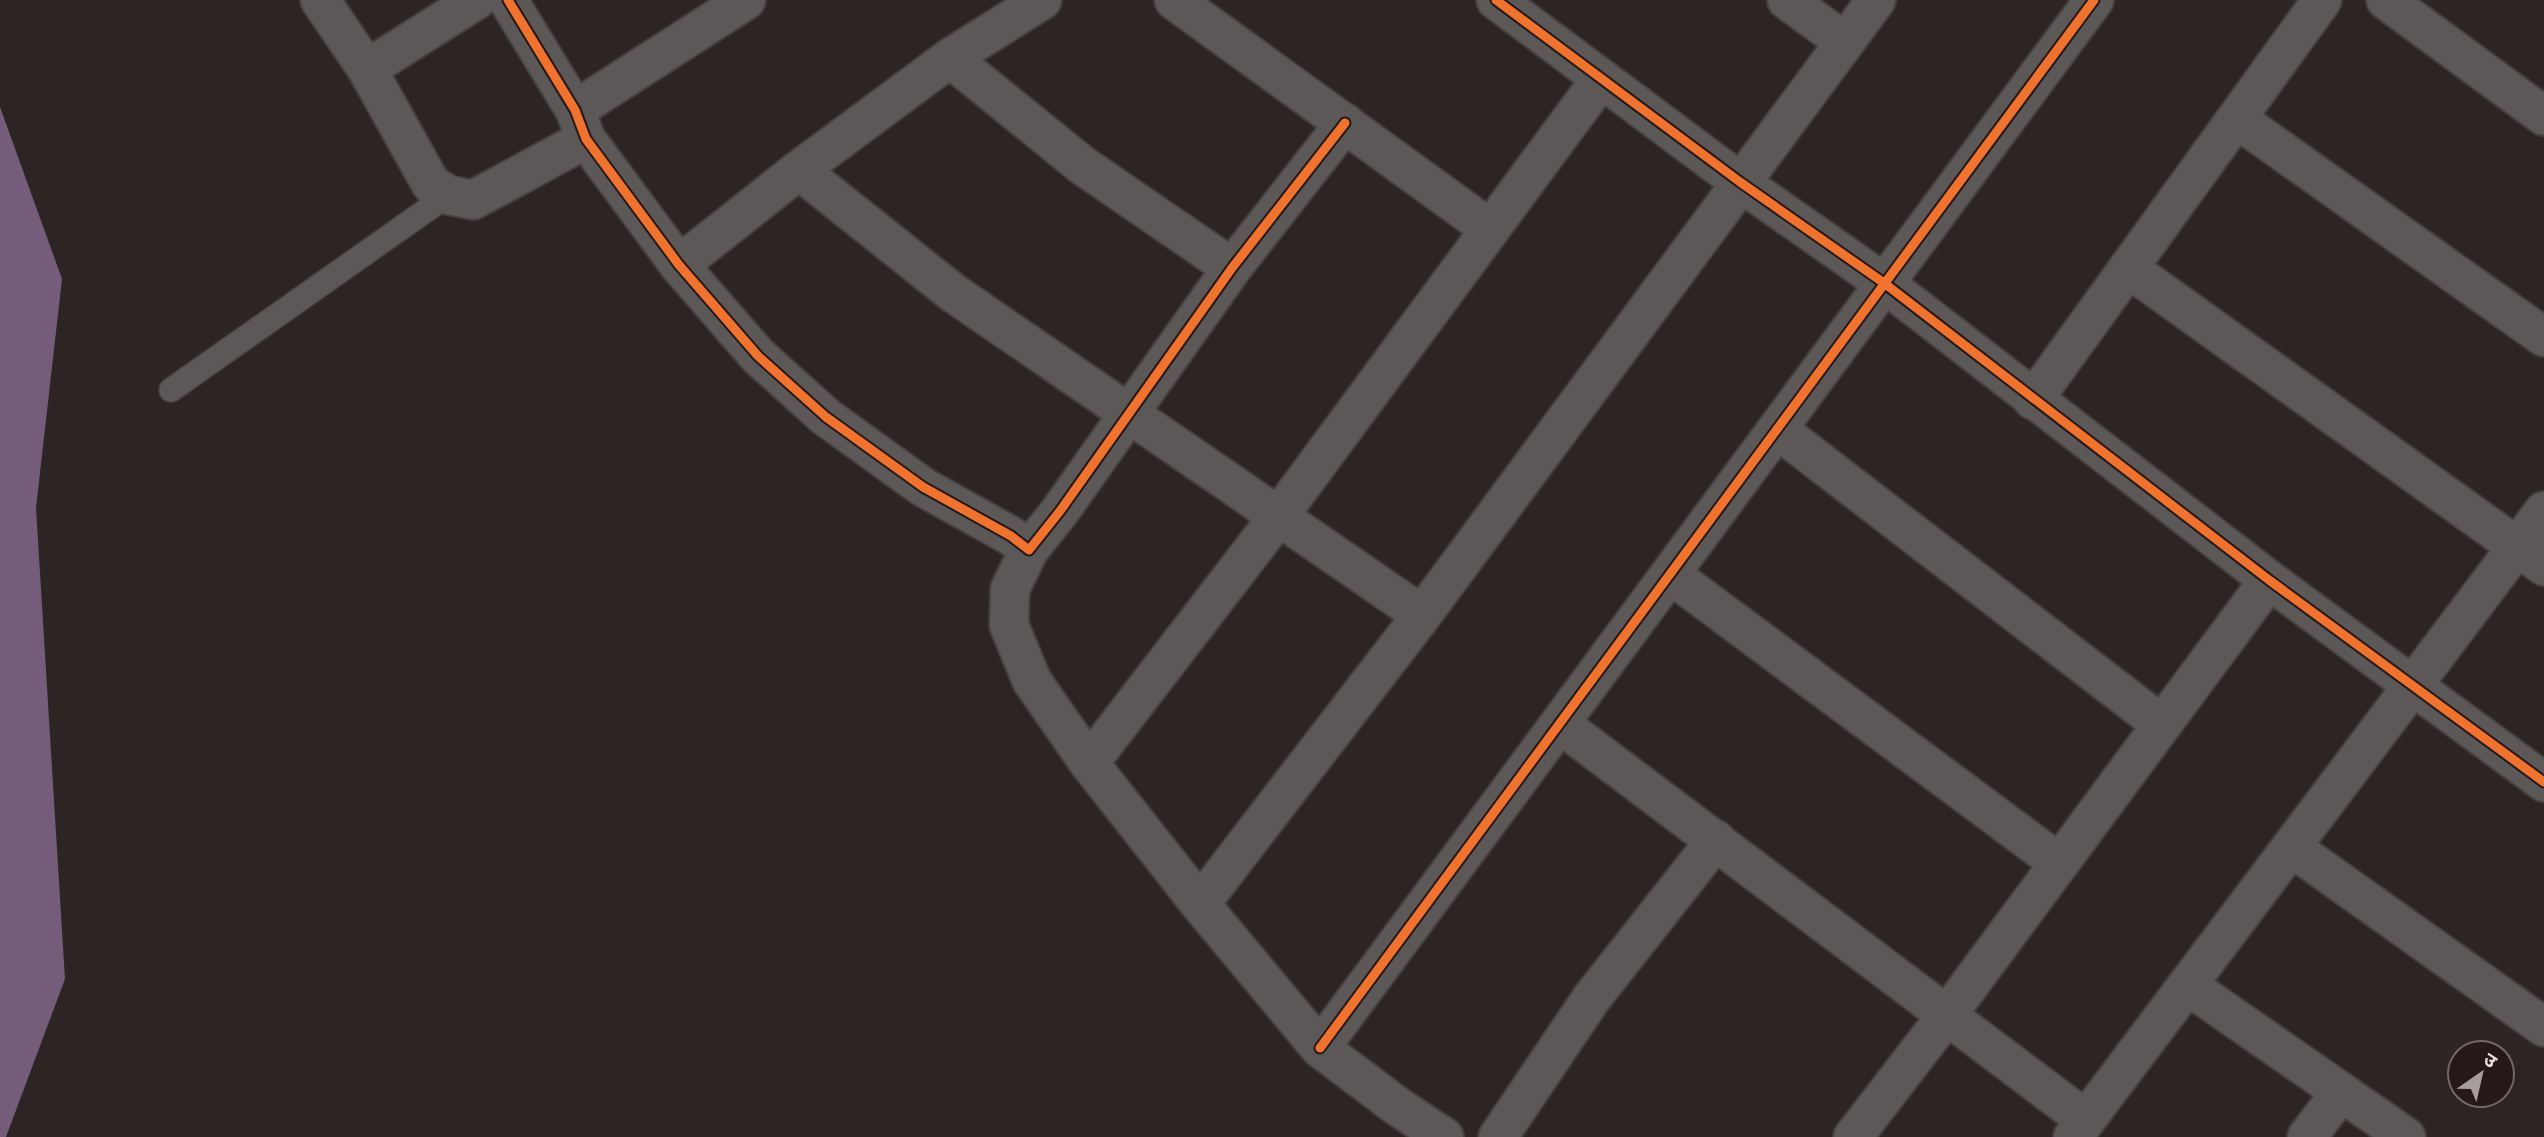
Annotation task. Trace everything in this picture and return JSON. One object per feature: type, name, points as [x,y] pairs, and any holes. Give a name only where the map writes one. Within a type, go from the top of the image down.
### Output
[{"type":"street","points":[[320,0],[367,69],[432,184],[448,195],[473,200],[580,125],[746,0]]},
{"type":"street","points":[[367,69],[476,0]]},
{"type":"street","points":[[508,0],[580,125],[679,265],[758,356],[826,416],[923,487],[1011,536],[1029,550]]},
{"type":"street","points":[[679,265],[799,170],[950,58],[1042,0]]},
{"type":"street","points":[[1174,0],[1490,229]]},
{"type":"street","points":[[1496,0],[1740,182],[1884,283],[2269,579],[2544,782]]},
{"type":"street","points":[[1787,0],[1845,42]]},
{"type":"street","points":[[1200,904],[1422,615],[1876,0]]},
{"type":"street","points":[[1320,1048],[2094,0]]},
{"type":"street","points":[[2033,400],[2322,0]]},
{"type":"street","points":[[2386,0],[2544,116]]},
{"type":"street","points":[[950,58],[1082,165],[1232,268]]},
{"type":"street","points":[[1089,763],[1278,517],[1601,79]]},
{"type":"street","points":[[2236,119],[2544,337]]},
{"type":"street","points":[[1345,123],[1232,268],[1060,511],[1029,550],[1010,589],[1009,625],[1032,681],[1089,763],[1200,904],[1320,1048],[1397,1106],[1444,1137]]},
{"type":"street","points":[[799,170],[952,292],[1422,615]]},
{"type":"street","points":[[2129,268],[2530,556]]},
{"type":"street","points":[[1777,429],[2161,724]]},
{"type":"street","points":[[1560,724],[1948,1015],[2079,1128],[2412,686],[2530,556],[2544,511]]},
{"type":"street","points":[[1670,574],[2059,863]]},
{"type":"street","points":[[1853,1137],[1948,1015],[2269,579]]},
{"type":"street","points":[[1498,1137],[1591,999],[1716,840]]},
{"type":"street","points":[[2291,847],[2544,1027]]},
{"type":"street","points":[[2187,985],[2406,1137]]},
{"type":"street","points":[[2307,1137],[2341,1092]]},
{"type":"lane","points":[[171,390],[448,195]]},
{"type":"shaded area","points":[[0,107],[62,279],[36,508],[65,979],[6,1137],[0,1137]]},
{"type":"cycle path","points":[[508,0],[575,110],[586,139],[679,265],[758,356],[826,417],[923,487],[1011,536],[1029,550],[1060,511],[1232,268],[1345,123]]},
{"type":"cycle path","points":[[1496,0],[1740,182],[1884,283],[2269,580],[2544,782]]},
{"type":"cycle path","points":[[1320,1048],[2094,0]]}]
